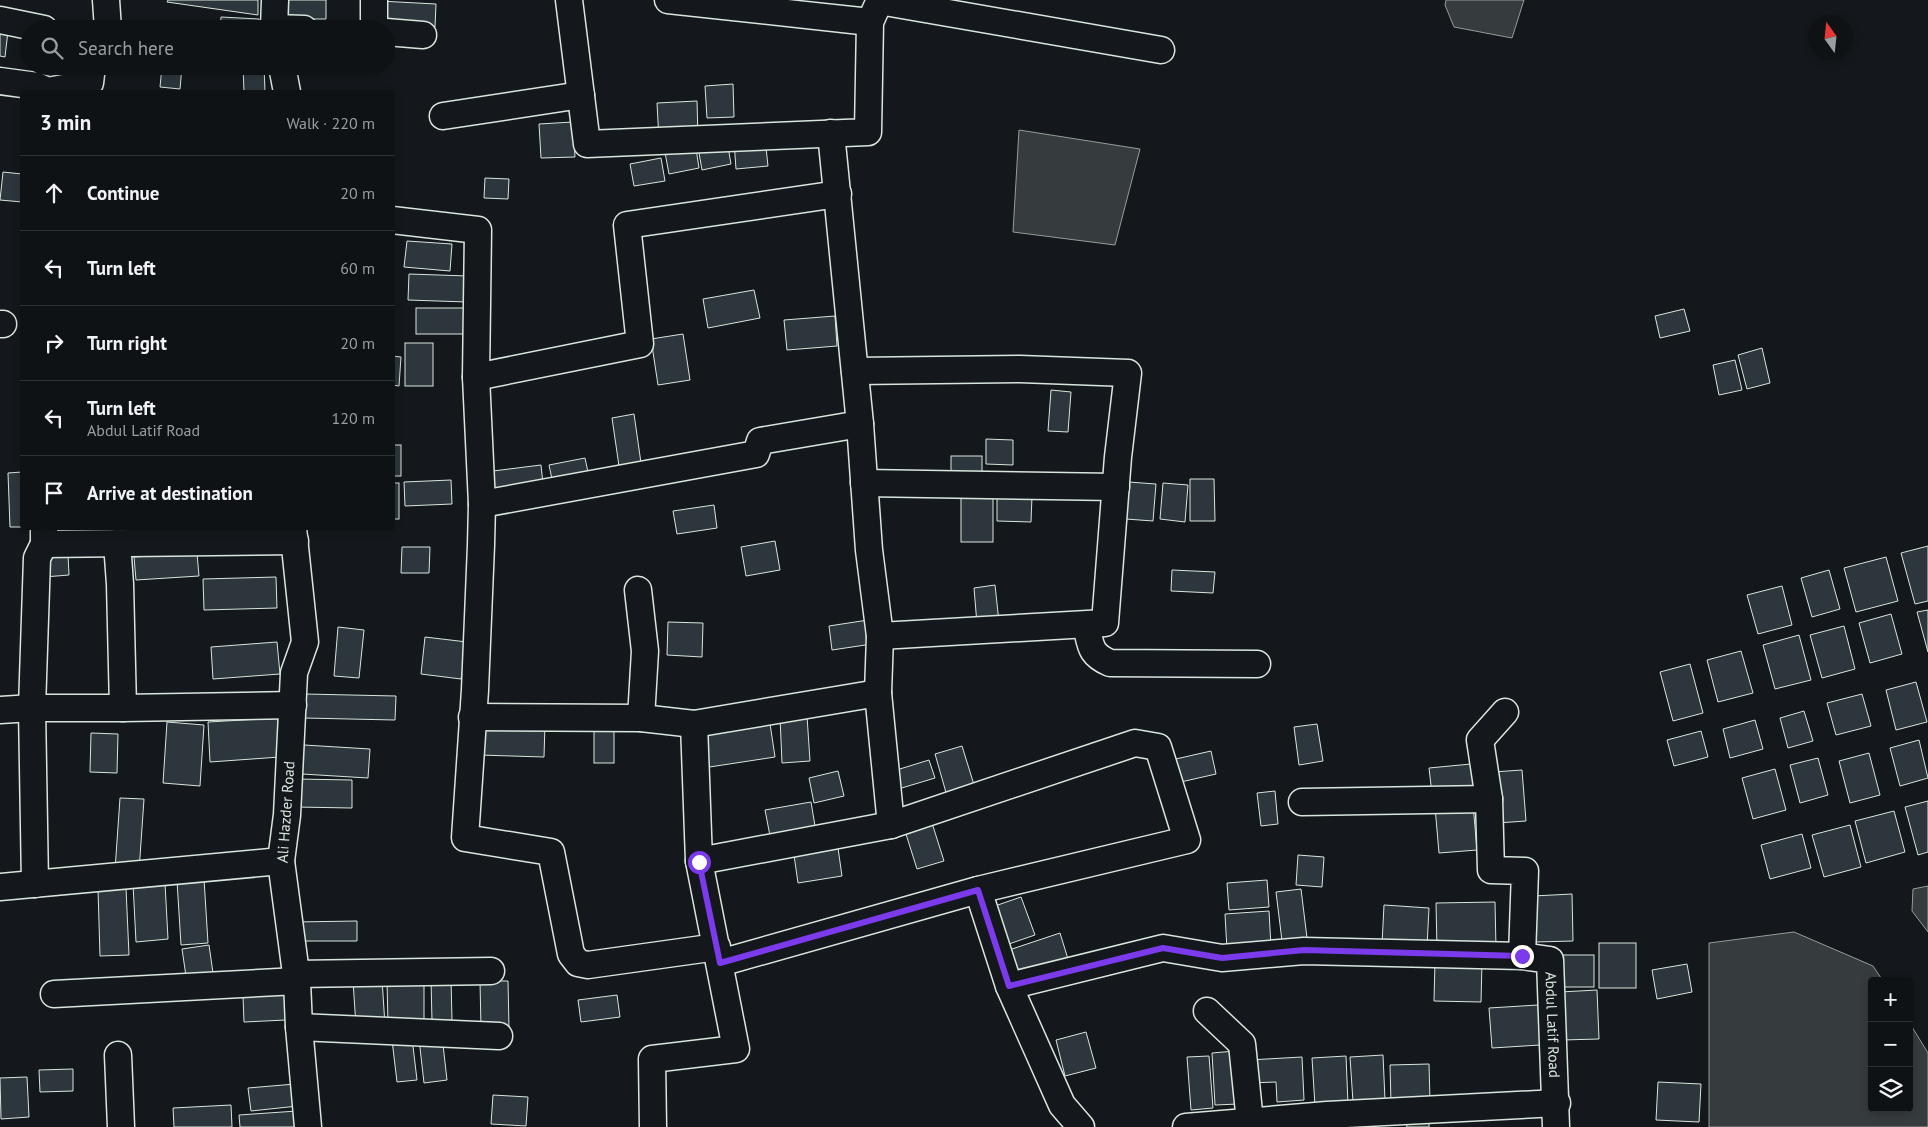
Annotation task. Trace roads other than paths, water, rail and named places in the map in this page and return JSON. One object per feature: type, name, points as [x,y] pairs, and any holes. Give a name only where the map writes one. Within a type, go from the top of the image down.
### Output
[{"type":"street","points":[[106,0],[107,20]]},
{"type":"street","points":[[275,20],[276,0]]},
{"type":"street","points":[[374,0],[374,20]]},
{"type":"street","points":[[569,0],[587,144],[868,132],[877,8]]},
{"type":"street","points":[[668,0],[877,8],[1161,50]]},
{"type":"street","points":[[0,20],[20,24]]},
{"type":"street","points":[[395,33],[423,35]]},
{"type":"street","points":[[284,75],[287,90]]},
{"type":"street","points":[[0,81],[37,86],[46,90]]},
{"type":"street","points":[[52,90],[90,81]]},
{"type":"street","points":[[443,116],[581,94]]},
{"type":"street","points":[[831,133],[860,424],[868,550],[880,636],[878,693],[891,825]]},
{"type":"street","points":[[476,377],[640,344],[627,225],[838,194]]},
{"type":"street","points":[[395,220],[478,230],[476,377],[482,504],[475,680],[465,838],[551,852],[571,954],[578,963],[588,965],[718,955],[1187,840],[1158,747],[1135,743],[891,825],[699,862]]},
{"type":"street","points":[[855,371],[1020,370],[1128,373],[1116,487],[1106,623],[880,636]]},
{"type":"street","points":[[482,504],[756,454],[760,441],[860,424]]},
{"type":"street","points":[[864,482],[1116,487]]},
{"type":"street","points":[[34,884],[32,708],[37,558],[44,536],[117,543],[294,534]]},
{"type":"street","name":"Ali Hazder Road","points":[[294,534],[305,642],[294,673],[287,815],[281,861],[297,978],[299,1027],[308,1127]]},
{"type":"street","points":[[117,543],[124,708]]},
{"type":"street","points":[[638,590],[645,651],[641,718]]},
{"type":"street","points":[[1086,624],[1092,648],[1097,658],[1110,663],[1258,664]]},
{"type":"street","points":[[472,717],[641,718],[694,724],[878,693]]},
{"type":"street","points":[[0,710],[293,705]]},
{"type":"street","points":[[1505,712],[1480,740],[1489,799],[1491,870],[1525,871],[1522,956]]},
{"type":"street","points":[[653,1127],[652,1059],[736,1049],[699,862],[694,724]]},
{"type":"street","points":[[1302,802],[1489,799]]},
{"type":"street","points":[[0,887],[281,861]]},
{"type":"street","points":[[978,890],[1009,986],[1062,1105],[1081,1127]]},
{"type":"street","name":"Abdul Latif Road","points":[[1009,986],[1163,948],[1222,958],[1304,950],[1522,956],[1550,960],[1557,1115]]},
{"type":"street","points":[[54,994],[297,978],[491,971]]},
{"type":"street","points":[[1207,1011],[1242,1044],[1244,1079],[1250,1122]]},
{"type":"street","points":[[299,1027],[499,1036]]},
{"type":"street","points":[[118,1055],[121,1127]]},
{"type":"street","points":[[1186,1127],[1327,1115],[1557,1115]]}]
